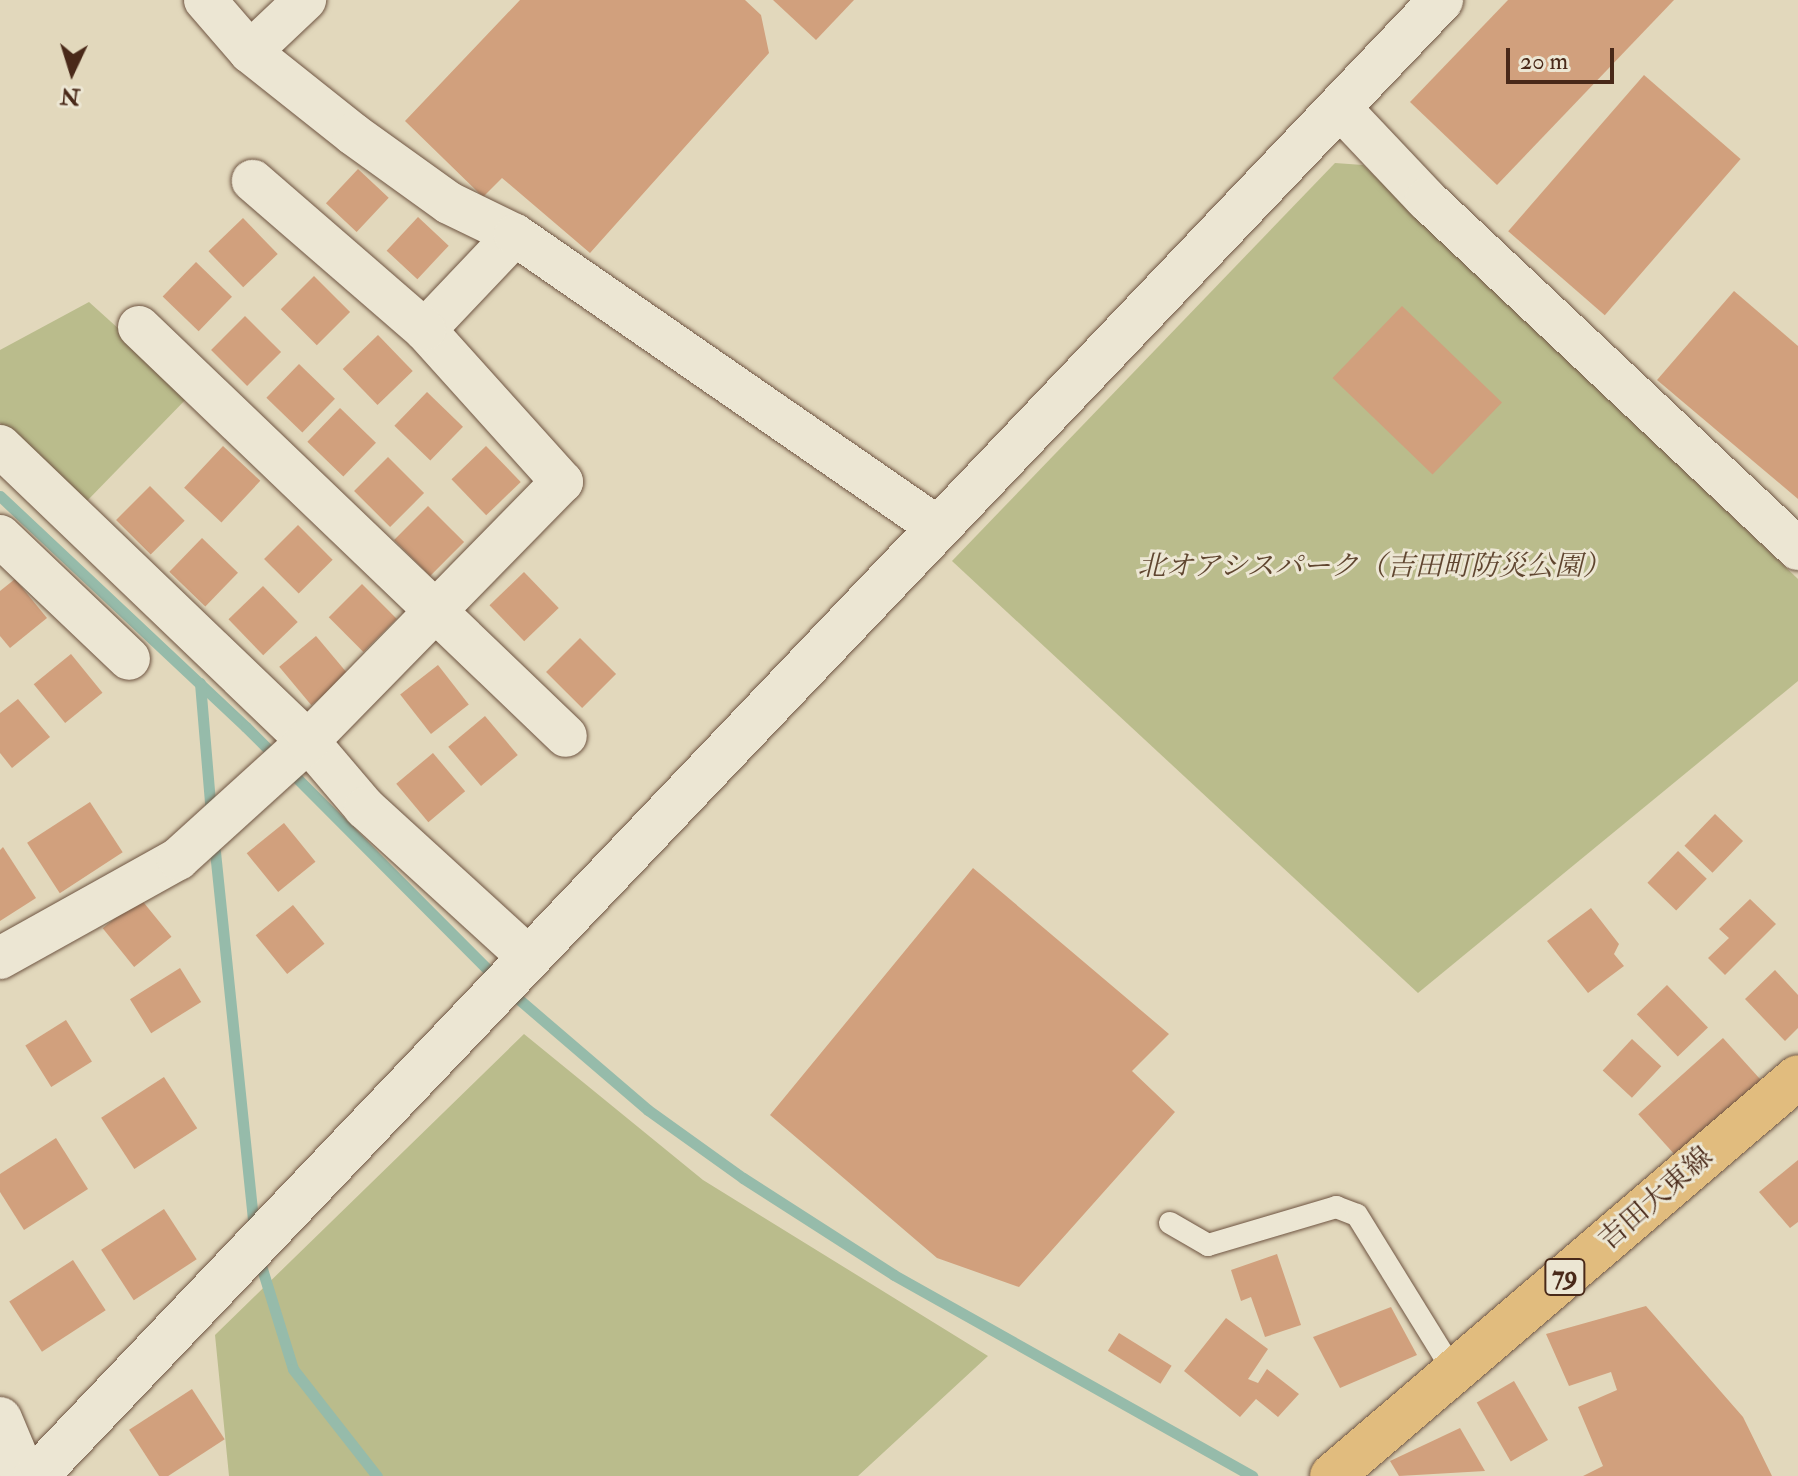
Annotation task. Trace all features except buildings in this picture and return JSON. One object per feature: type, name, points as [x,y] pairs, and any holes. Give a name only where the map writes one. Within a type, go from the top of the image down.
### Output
[{"type":"main road","name":"吉田大東線","points":[[1332,1476],[1798,1077]]},
{"type":"street","points":[[205,0],[250,52],[449,203],[515,235],[939,528]]},
{"type":"street","points":[[250,52],[305,0]]},
{"type":"street","points":[[36,1476],[274,1220],[1441,0]]},
{"type":"street","points":[[1339,107],[1426,199],[1798,549]]},
{"type":"street","points":[[0,958],[207,833],[304,744],[562,482],[425,330],[253,181]]},
{"type":"street","points":[[425,330],[515,235]]},
{"type":"street","points":[[139,327],[566,736]]},
{"type":"street","points":[[0,446],[522,961]]},
{"type":"street","points":[[0,536],[129,659]]},
{"type":"street","points":[[0,1419],[24,1476]]},
{"type":"lane","points":[[1170,1223],[1208,1245],[1336,1207],[1357,1215],[1454,1372]]},
{"type":"green space","name":"北オアシスパーク（吉田町防災公園）","points":[[1335,163],[1363,165],[1798,579],[1798,681],[1418,993],[952,561]]},
{"type":"green space","points":[[89,302],[191,394],[84,504],[0,423],[0,350]]},
{"type":"green space","points":[[524,1034],[703,1180],[988,1356],[858,1476],[229,1476],[215,1335]]},
{"type":"waterway","points":[[0,496],[246,727],[496,978]]},
{"type":"waterway","points":[[200,683],[211,813]]},
{"type":"waterway","points":[[214,842],[254,1230]]},
{"type":"waterway","points":[[508,990],[648,1110],[743,1178],[894,1275],[1252,1476]]},
{"type":"waterway","points":[[259,1259],[293,1369],[377,1476]]}]
